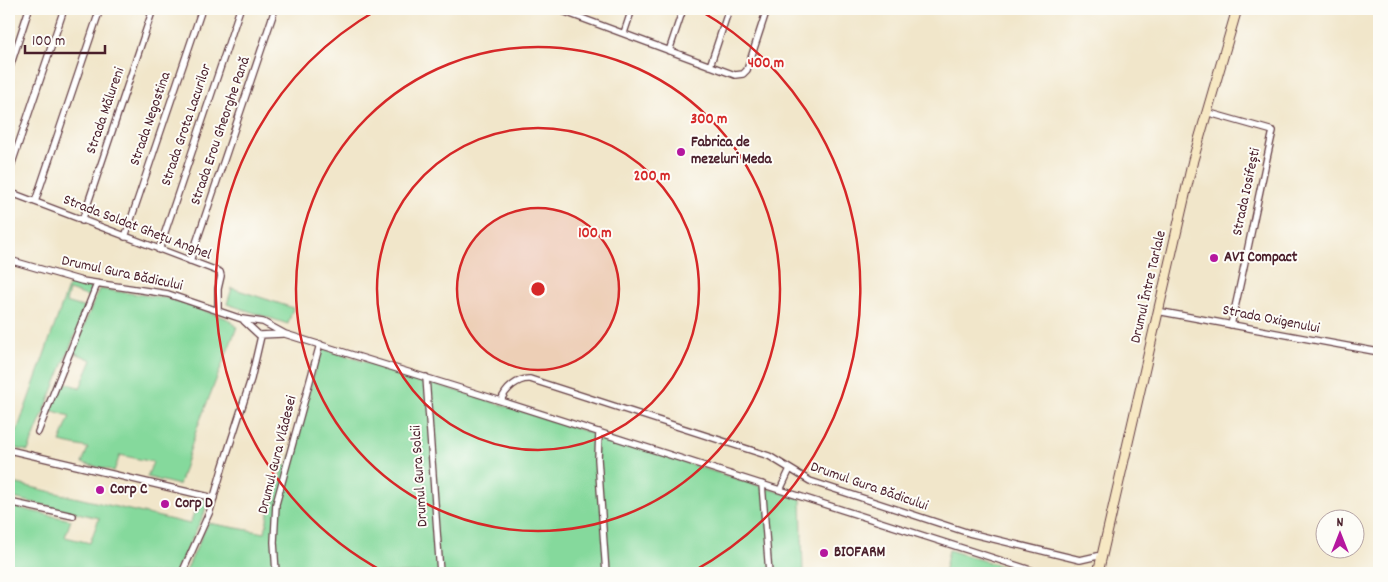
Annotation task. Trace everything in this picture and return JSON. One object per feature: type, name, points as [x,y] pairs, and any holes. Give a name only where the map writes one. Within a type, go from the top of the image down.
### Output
[{"type":"main road","name":"Drumul Între Tarlale","points":[[1098,573],[1206,112],[1238,9]]},
{"type":"street","points":[[9,70],[29,9]]},
{"type":"street","points":[[9,172],[64,9]]},
{"type":"street","points":[[35,202],[100,9]]},
{"type":"street","name":"Strada Mălureni","points":[[82,221],[153,9]]},
{"type":"street","name":"Strada Negostina","points":[[125,237],[202,9]]},
{"type":"street","name":"Strada Grota Lacurilor","points":[[159,250],[240,9]]},
{"type":"street","name":"Strada Erou Gheorghe Pană","points":[[190,261],[275,9]]},
{"type":"street","points":[[557,9],[735,75],[743,74],[748,67],[766,9]]},
{"type":"street","points":[[579,17],[582,9]]},
{"type":"street","points":[[624,33],[632,9]]},
{"type":"street","points":[[669,51],[683,9]]},
{"type":"street","points":[[710,66],[729,9]]},
{"type":"street","name":"Strada Iosifești","points":[[1206,112],[1273,131],[1231,325]]},
{"type":"street","name":"Strada Soldat Ghețu Anghel","points":[[9,192],[221,273],[218,289],[218,311]]},
{"type":"street","name":"Drumul Gura Bădicului","points":[[9,260],[97,284],[168,294],[259,323]]},
{"type":"street","points":[[38,432],[97,284]]},
{"type":"street","name":"Strada Oxigenului","points":[[1158,311],[1379,352]]},
{"type":"street","points":[[242,319],[264,335],[285,334]]},
{"type":"street","points":[[182,573],[202,530],[214,498],[222,466],[264,335],[269,330],[268,326],[263,322],[259,323],[256,331]]},
{"type":"street","name":"Drumul Gura Bădicului","points":[[268,326],[285,334],[426,377],[1040,573]]},
{"type":"street","name":"Drumul Gura Vlădesei","points":[[276,573],[274,542],[276,504],[320,344]]},
{"type":"street","name":"Drumul Gura Solcii","points":[[426,377],[440,573]]},
{"type":"street","name":"Drumul Gura Bădicului","points":[[501,401],[502,396],[516,382],[524,378],[530,379],[769,456],[810,481],[969,533],[1080,560],[1102,555]]},
{"type":"street","points":[[599,432],[598,459],[606,573]]},
{"type":"street","points":[[9,450],[214,498]]},
{"type":"street","points":[[780,490],[790,469]]},
{"type":"street","points":[[762,484],[769,573]]},
{"type":"street","points":[[9,502],[73,516]]},
{"type":"green space","points":[[70,282],[91,288],[90,297],[69,290],[66,302],[86,308],[28,451],[9,447],[9,430],[17,431]]},
{"type":"green space","points":[[232,288],[293,308],[288,324],[227,304]]},
{"type":"green space","points":[[99,289],[166,298],[226,318],[237,327],[197,428],[179,485],[147,477],[153,462],[120,455],[114,471],[82,463],[88,448],[60,442],[70,416],[50,410],[61,381],[80,388],[92,360],[73,352]]},
{"type":"green space","points":[[321,348],[801,499],[803,573],[185,573],[208,523],[265,533],[270,501],[274,502],[283,465],[288,466]]},
{"type":"green space","points":[[9,482],[190,524],[199,498],[208,500],[204,514],[175,573],[9,573],[9,506],[71,520],[65,537],[90,543],[99,518],[9,497]]},
{"type":"green space","points":[[949,550],[1023,573],[944,573]]},
{"type":"place","name":"Fabrica de mezeluri Meda","points":[[681,152]]},
{"type":"place","name":"AVI Compact","points":[[1214,258]]},
{"type":"place","name":"Corp C","points":[[100,490]]},
{"type":"place","name":"Corp D","points":[[165,504]]},
{"type":"place","name":"BIOFARM","points":[[824,553]]}]
